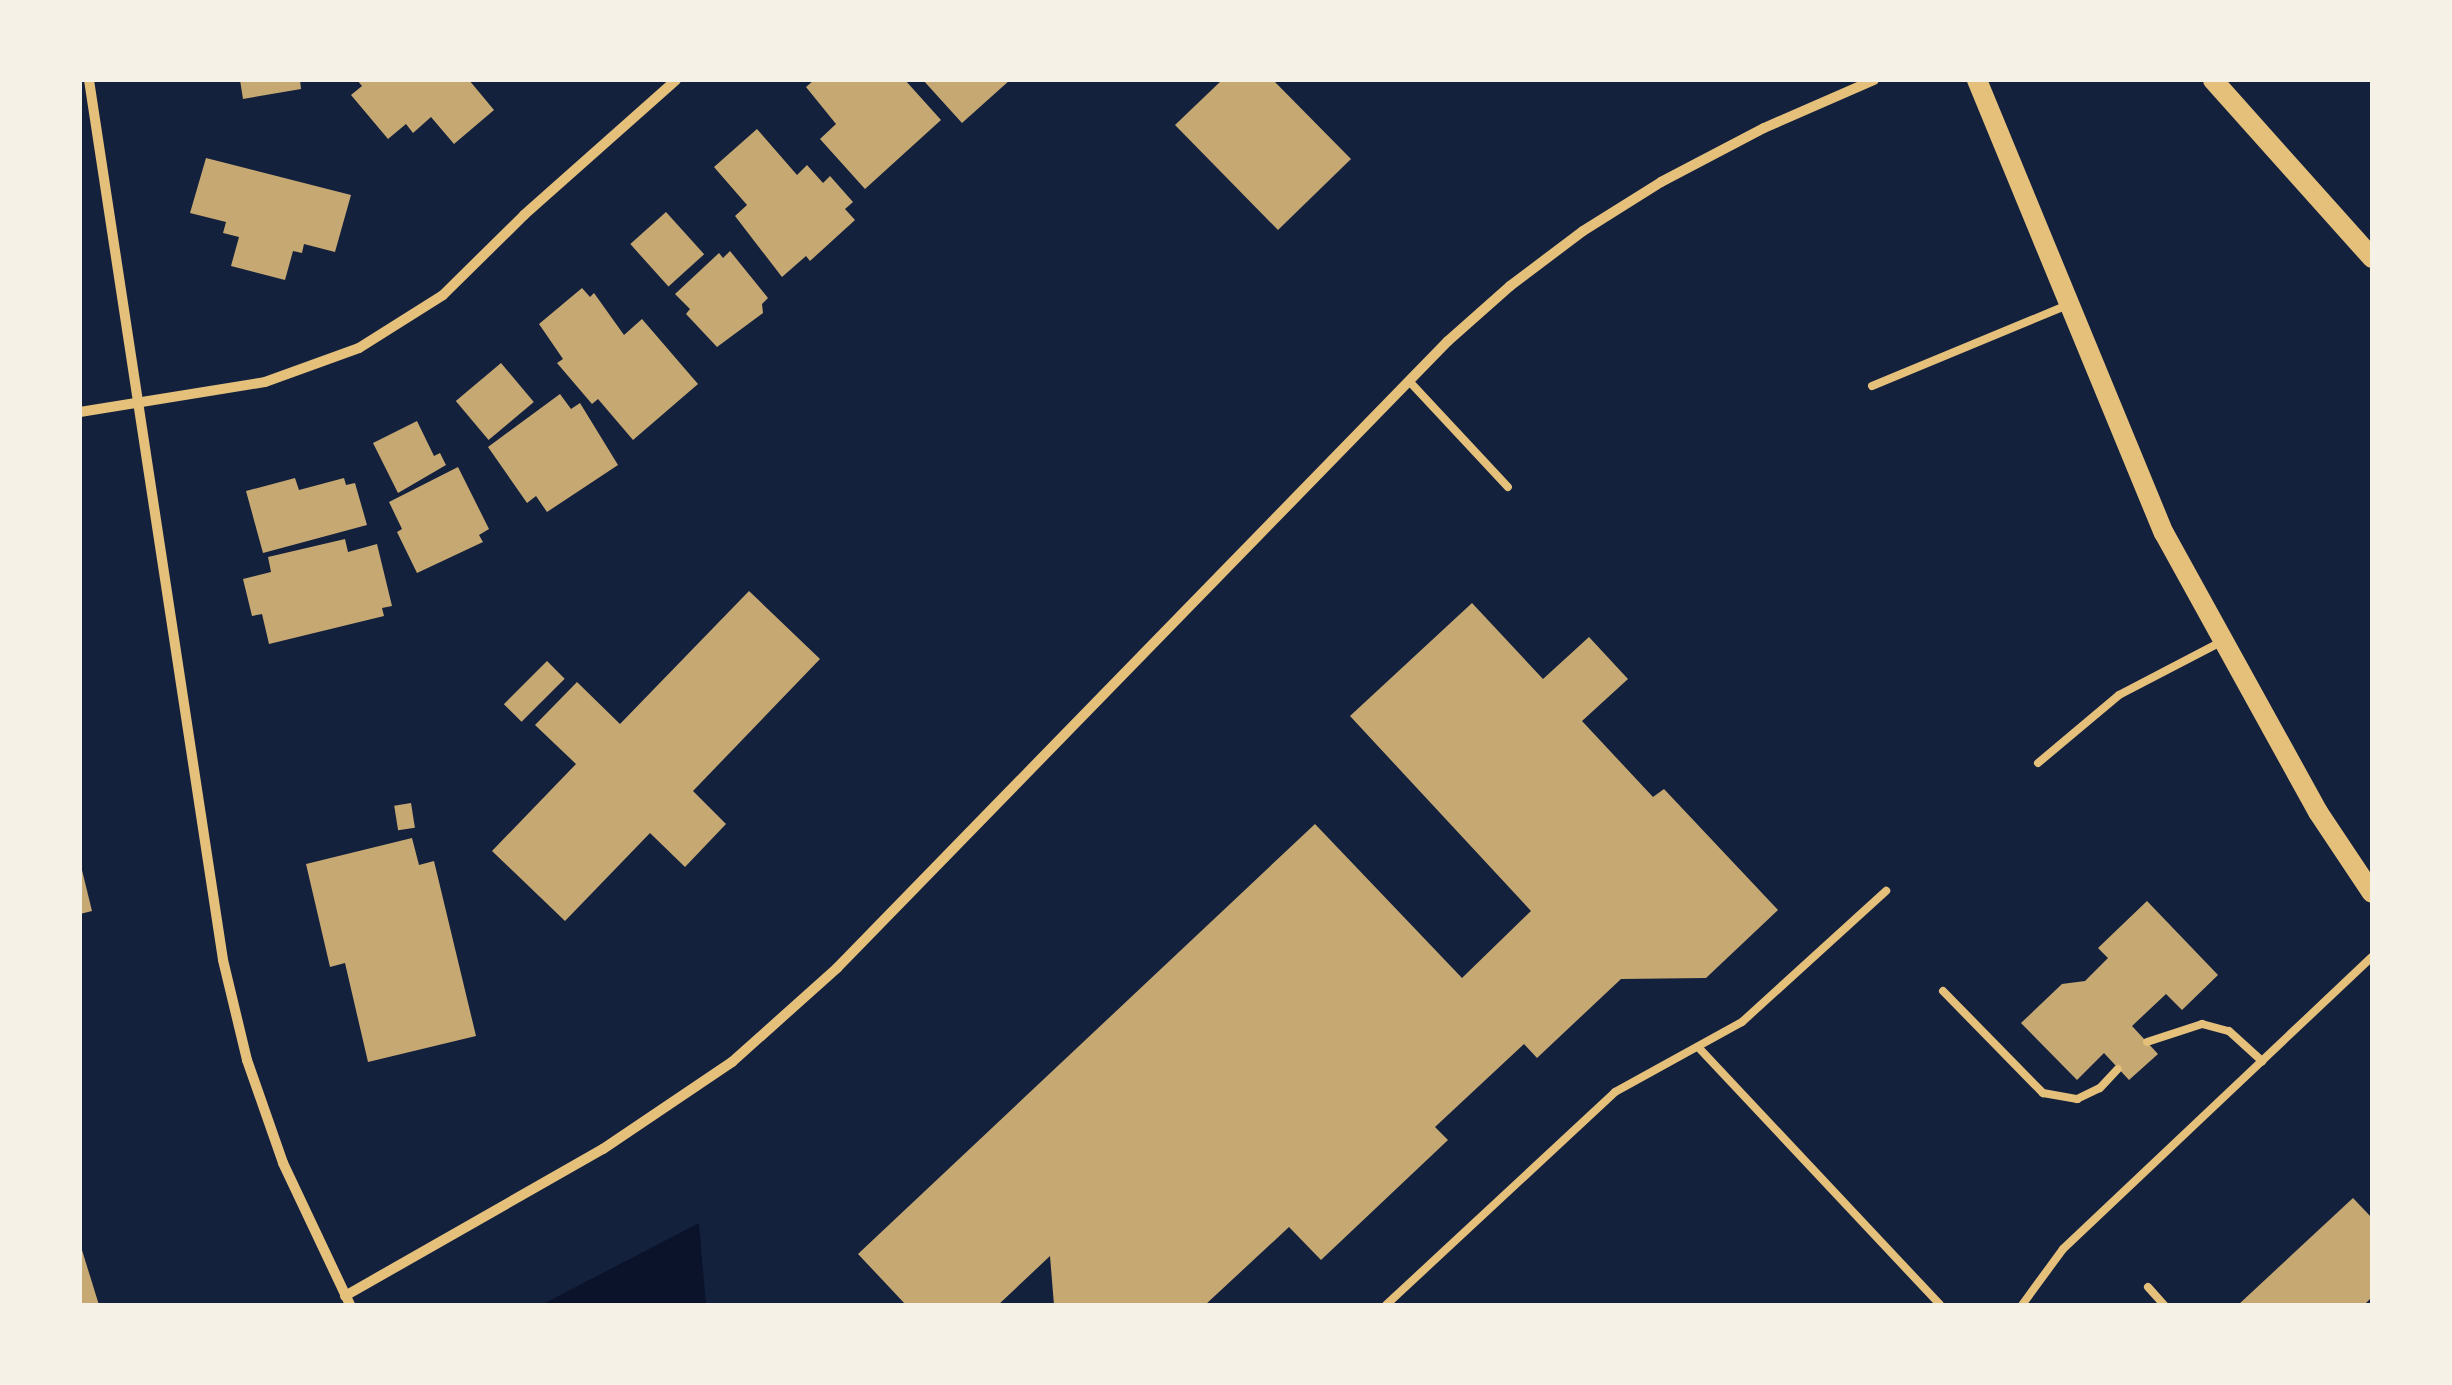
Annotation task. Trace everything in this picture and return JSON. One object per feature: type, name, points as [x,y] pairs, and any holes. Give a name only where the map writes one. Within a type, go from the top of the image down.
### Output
[{"type":"main road","points":[[1977,80],[2164,532],[2221,642],[2318,812],[2372,892]]},
{"type":"main road","points":[[2212,80],[2372,258]]},
{"type":"street","points":[[90,80],[135,403],[223,960],[247,1060],[283,1162],[347,1300],[602,1149],[732,1062],[837,968],[1409,382],[1510,286],[1584,231],[1661,182],[1746,137],[1874,80]]},
{"type":"street","points":[[80,412],[297,373],[358,348],[416,315],[676,80]]},
{"type":"lane","points":[[1872,386],[2070,304]]},
{"type":"lane","points":[[1409,382],[1508,488]]},
{"type":"lane","points":[[2038,763],[2119,695],[2221,642]]},
{"type":"lane","points":[[1386,1305],[1615,1092],[1742,1022],[1886,891]]},
{"type":"lane","points":[[2022,1305],[2063,1248],[2372,958]]},
{"type":"lane","points":[[1943,991],[2044,1092],[2078,1099],[2100,1088],[2118,1069]]},
{"type":"lane","points":[[2146,1042],[2202,1024],[2230,1031],[2262,1061]]},
{"type":"lane","points":[[1700,1048],[1940,1305]]},
{"type":"lane","points":[[2148,1287],[2164,1305]]},
{"type":"water","points":[[699,1223],[706,1305],[541,1305]]},
{"type":"building","points":[[240,80],[300,80],[301,89],[243,99]]},
{"type":"building","points":[[357,80],[469,80],[494,110],[454,144],[431,117],[413,133],[406,124],[388,139],[351,95],[362,86]]},
{"type":"building","points":[[814,80],[905,80],[941,120],[865,189],[820,139],[836,124],[806,87]]},
{"type":"building","points":[[923,80],[1010,80],[962,123]]},
{"type":"building","points":[[1222,80],[1273,80],[1351,159],[1278,230],[1175,125]]},
{"type":"building","points":[[757,129],[797,175],[807,165],[823,183],[830,176],[853,202],[845,209],[855,220],[810,261],[806,256],[782,277],[735,216],[747,205],[714,167]]},
{"type":"building","points":[[206,158],[351,195],[335,252],[304,244],[302,253],[293,251],[285,280],[231,266],[239,237],[223,233],[226,222],[190,213]]},
{"type":"building","points":[[666,212],[704,254],[668,286],[630,244]]},
{"type":"building","points":[[730,251],[768,298],[762,304],[763,313],[717,347],[686,314],[690,309],[675,294],[719,253],[723,258]]},
{"type":"building","points":[[582,288],[590,297],[594,293],[624,335],[642,319],[698,384],[633,440],[598,399],[592,404],[557,363],[563,359],[539,324]]},
{"type":"building","points":[[501,363],[534,402],[489,440],[456,401]]},
{"type":"building","points":[[560,394],[571,409],[580,403],[618,465],[547,512],[536,496],[527,503],[488,447]]},
{"type":"building","points":[[417,421],[434,456],[440,453],[446,465],[398,493],[373,443]]},
{"type":"building","points":[[458,467],[489,529],[479,535],[483,542],[417,573],[397,532],[402,529],[389,502]]},
{"type":"building","points":[[295,478],[299,490],[344,478],[346,485],[355,483],[367,525],[263,553],[246,491]]},
{"type":"building","points":[[345,539],[348,552],[377,544],[392,606],[382,608],[384,616],[269,644],[262,614],[252,616],[243,579],[271,572],[268,557]]},
{"type":"building","points":[[749,591],[820,659],[693,791],[726,824],[685,867],[650,833],[565,921],[492,851],[576,764],[535,725],[577,682],[620,724]]},
{"type":"building","points":[[1472,603],[1543,679],[1589,637],[1628,679],[1582,721],[1653,797],[1664,789],[1778,910],[1706,978],[1621,979],[1537,1058],[1524,1044],[1435,1127],[1448,1140],[1321,1260],[1289,1227],[1205,1305],[1054,1305],[1050,1256],[998,1305],[906,1305],[858,1254],[1315,824],[1462,978],[1531,911],[1350,716]]},
{"type":"building","points":[[547,661],[565,679],[522,722],[504,704]]},
{"type":"building","points":[[411,803],[415,828],[398,830],[394,806]]},
{"type":"building","points":[[412,838],[419,865],[434,861],[476,1036],[368,1062],[345,963],[330,967],[306,864]]},
{"type":"building","points":[[80,862],[92,911],[80,914]]},
{"type":"building","points":[[2147,901],[2218,975],[2182,1010],[2166,994],[2132,1026],[2158,1054],[2129,1080],[2104,1053],[2077,1080],[2021,1023],[2062,984],[2085,981],[2108,958],[2098,948]]},
{"type":"building","points":[[2353,1198],[2372,1218],[2372,1297],[2364,1305],[2238,1305]]},
{"type":"building","points":[[81,1247],[99,1305],[80,1305]]}]
